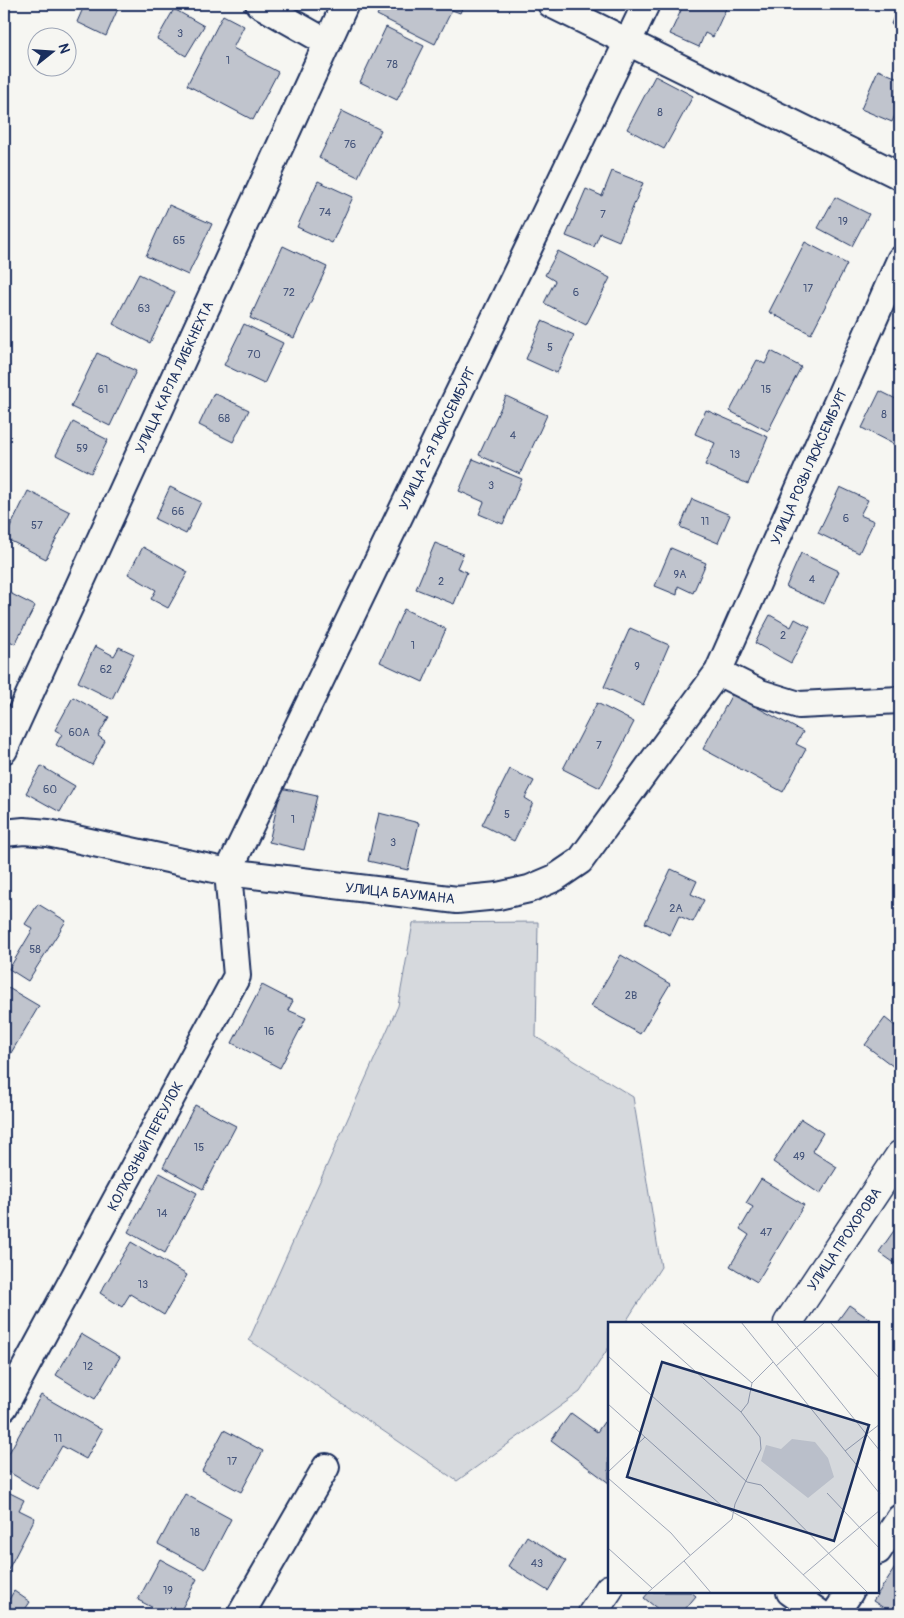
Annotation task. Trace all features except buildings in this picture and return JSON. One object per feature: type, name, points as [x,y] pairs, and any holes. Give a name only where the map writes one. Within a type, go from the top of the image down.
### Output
[{"type":"main road","name":"УЛИЦА ПРОХОРОВА","points":[[789,1322],[900,1155]]},
{"type":"main road","points":[[592,1614],[608,1590]]},
{"type":"street","points":[[259,4],[328,43]]},
{"type":"street","name":"УЛИЦА КАРЛА ЛИБКНЕХТА","points":[[4,750],[345,4]]},
{"type":"street","points":[[551,4],[900,176]]},
{"type":"street","name":"УЛИЦА 2-Я ЛЮКСЕМБУРГ","points":[[228,872],[646,4]]},
{"type":"street","name":"УЛИЦА РОЗЫ ЛЮКСЕМБУРГ","points":[[718,672],[900,260]]},
{"type":"street","points":[[718,672],[760,693],[799,705],[900,700]]},
{"type":"street","name":"УЛИЦА БАУМАНА","points":[[4,833],[24,831],[48,833],[228,872],[457,900],[498,896],[546,882],[580,861],[718,672]]},
{"type":"street","name":"КОЛХОЗНЫЙ ПЕРЕУЛОК","points":[[4,1407],[237,976],[228,872]]},
{"type":"street","points":[[241,1614],[326,1467]]},
{"type":"street","points":[[879,1550],[900,1518]]},
{"type":"street","points":[[791,1593],[821,1614]]},
{"type":"street","points":[[835,1614],[849,1593]]},
{"type":"shaded area","points":[[538,922],[536,1037],[633,1097],[661,1267],[626,1322],[608,1322],[608,1349],[580,1392],[457,1481],[249,1340],[398,1006],[413,923]]}]
